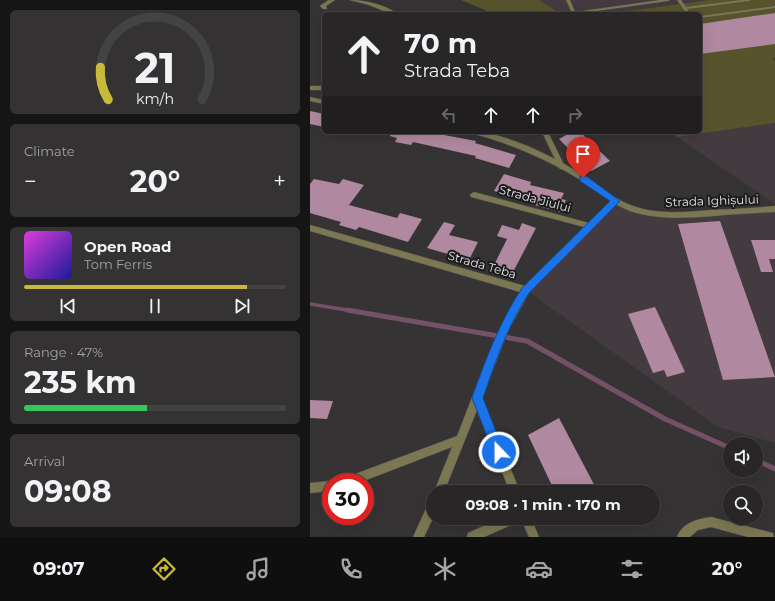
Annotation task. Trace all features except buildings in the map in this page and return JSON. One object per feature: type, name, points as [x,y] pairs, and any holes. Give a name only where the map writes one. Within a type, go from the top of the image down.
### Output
[{"type":"street","points":[[324,8],[323,6],[332,0]]},
{"type":"street","points":[[354,0],[371,4],[390,12]]},
{"type":"street","points":[[310,88],[322,88]]},
{"type":"street","points":[[310,99],[322,102]]},
{"type":"street","name":"Strada Ighișului","points":[[484,134],[493,136],[548,159],[583,178],[616,201],[633,209],[666,214],[734,213],[775,209]]},
{"type":"street","points":[[546,134],[562,167]]},
{"type":"street","name":"Strada Jiului","points":[[474,195],[590,226]]},
{"type":"street","name":"Strada Teba","points":[[310,228],[526,290],[616,201]]},
{"type":"street","points":[[442,485],[477,398],[490,360],[518,302],[526,290]]},
{"type":"street","points":[[477,398],[512,485]]},
{"type":"street","points":[[371,473],[461,439]]},
{"type":"street","points":[[310,488],[322,487]]},
{"type":"street","points":[[418,537],[426,520]]},
{"type":"street","points":[[682,537],[695,525],[711,522],[769,537]]},
{"type":"street","points":[[472,537],[499,525]]},
{"type":"street","points":[[529,525],[534,537]]},
{"type":"lane","points":[[568,0],[574,12]]},
{"type":"lane","points":[[581,12],[668,0]]},
{"type":"lane","points":[[679,0],[688,12]]},
{"type":"lane","points":[[685,8],[749,0]]},
{"type":"lane","points":[[702,17],[775,7]]},
{"type":"shaded area","points":[[461,0],[539,0],[558,12],[489,12]]},
{"type":"shaded area","points":[[539,0],[709,0],[622,12],[558,12]]},
{"type":"shaded area","points":[[709,0],[775,0],[775,58],[773,59],[775,61],[775,123],[702,133],[702,12],[622,12]]},
{"type":"shaded area","points":[[775,123],[775,204],[677,137]]},
{"type":"shaded area","points":[[674,134],[698,134],[677,137]]},
{"type":"shaded area","points":[[616,201],[633,209],[666,214],[775,209],[775,443],[763,440],[763,437],[754,437],[718,427],[526,290]]},
{"type":"waterway","points":[[310,304],[349,310]]},
{"type":"waterway","points":[[349,310],[527,341],[665,419],[723,445]]},
{"type":"waterway","points":[[763,463],[775,469]]},
{"type":"route","points":[[499,452],[477,398],[490,360],[518,302],[526,290],[616,201],[583,178]]}]
